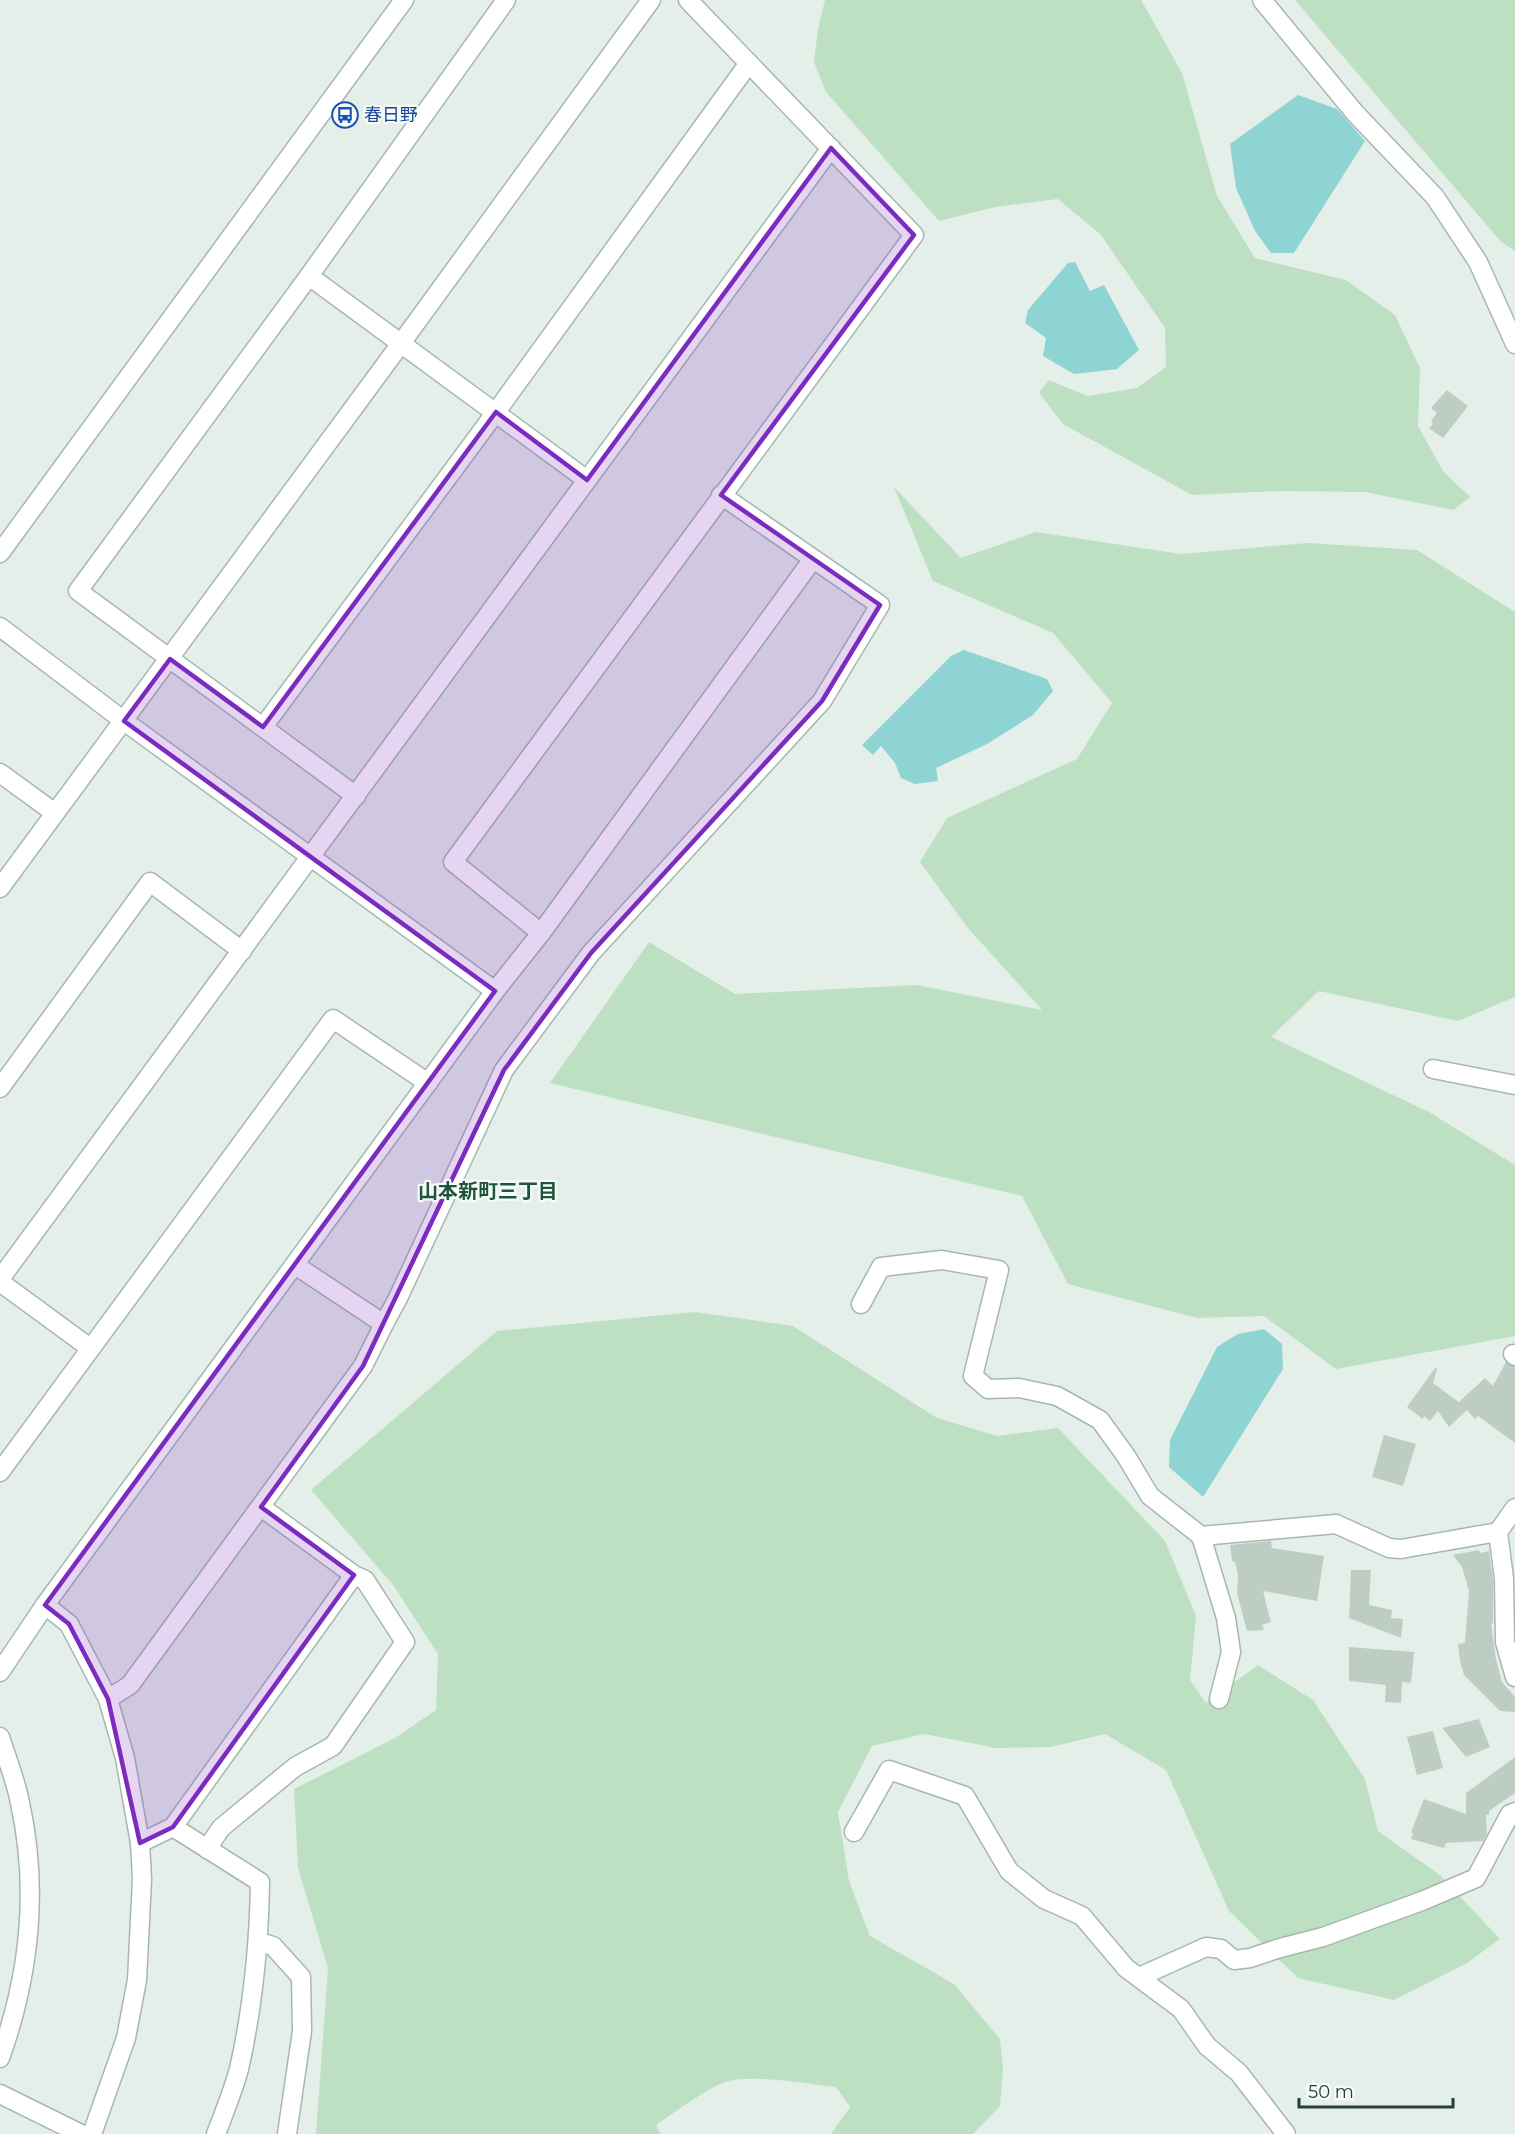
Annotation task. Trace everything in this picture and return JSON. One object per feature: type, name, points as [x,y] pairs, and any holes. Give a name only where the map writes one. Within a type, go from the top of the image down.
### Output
[{"type":"street","points":[[0,553],[404,0]]},
{"type":"street","points":[[356,796],[78,591],[309,276],[506,0]]},
{"type":"street","points":[[0,888],[651,0]]},
{"type":"street","points":[[541,933],[453,862],[914,235],[688,0]]},
{"type":"street","points":[[1262,0],[1355,113],[1435,197],[1478,262],[1514,342]]},
{"type":"street","points":[[263,727],[496,412],[749,63]]},
{"type":"street","points":[[90,1348],[0,1281],[310,855],[356,796],[831,148]]},
{"type":"street","points":[[309,276],[402,342],[587,480]]},
{"type":"street","points":[[108,1699],[130,1685],[363,1366],[398,1298],[504,1070],[591,953],[822,701],[880,605],[721,495]]},
{"type":"street","points":[[0,1672],[45,1605],[495,991],[541,933],[813,559]]},
{"type":"street","points":[[0,627],[124,721],[495,991]]},
{"type":"street","points":[[0,773],[55,813]]},
{"type":"street","points":[[0,1088],[150,882],[242,951]]},
{"type":"street","points":[[0,1472],[333,1019],[428,1083]]},
{"type":"street","points":[[1433,1069],[1515,1084]]},
{"type":"street","points":[[861,1304],[881,1267],[942,1260],[999,1270],[972,1376],[988,1389],[1019,1388],[1057,1396],[1100,1420],[1126,1456],[1150,1496],[1201,1536],[1226,1618],[1231,1652],[1218,1699]]},
{"type":"street","points":[[295,1265],[384,1324]]},
{"type":"street","points":[[207,1849],[221,1828],[295,1767],[333,1746],[405,1642],[365,1580],[354,1575],[261,1507]]},
{"type":"street","points":[[1515,1508],[1498,1532],[1515,1677]]},
{"type":"street","points":[[1201,1536],[1336,1524],[1389,1548],[1401,1549],[1498,1532]]},
{"type":"street","points":[[140,1842],[173,1827],[354,1575]]},
{"type":"street","points":[[45,1605],[69,1624],[108,1699],[125,1758],[140,1842],[142,1879],[137,1980],[126,2038],[92,2134]]},
{"type":"street","points":[[0,1737],[20,1800],[28,1844],[30,1888],[27,1953],[14,2020],[0,2058]]},
{"type":"street","points":[[854,1832],[889,1770],[965,1796],[1009,1871],[1044,1899],[1082,1916],[1126,1968],[1181,2009],[1207,2046],[1239,2073],[1286,2134]]},
{"type":"street","points":[[1139,1977],[1206,1947],[1221,1949],[1234,1960],[1250,1958],[1323,1937],[1422,1901],[1476,1878],[1507,1837],[1510,1814],[1515,1812]]},
{"type":"street","points":[[173,1827],[260,1882],[259,1942],[253,1997],[238,2071],[216,2134]]},
{"type":"street","points":[[259,1942],[273,1946],[301,1977],[302,2031],[286,2134]]},
{"type":"street","points":[[0,2094],[81,2134]]},
{"type":"highlighted area","points":[[831,148],[914,235],[721,495],[880,605],[822,701],[591,953],[504,1070],[363,1366],[261,1507],[354,1575],[173,1827],[140,1843],[108,1699],[69,1624],[45,1605],[495,991],[124,721],[170,659],[263,727],[496,412],[587,480]]},
{"type":"green space","points":[[825,0],[1141,0],[1182,73],[1217,196],[1255,258],[1346,280],[1395,315],[1420,368],[1418,426],[1443,471],[1470,497],[1453,510],[1365,492],[1280,491],[1192,495],[1063,424],[1039,393],[1049,380],[1088,396],[1137,388],[1166,367],[1165,328],[1101,235],[1058,199],[995,207],[939,221],[826,92],[814,62],[818,29]]},
{"type":"green space","points":[[1295,0],[1515,0],[1515,251],[1501,242]]},
{"type":"green space","points":[[894,487],[961,558],[1036,532],[1181,554],[1308,543],[1417,550],[1515,612],[1515,997],[1458,1021],[1319,991],[1271,1037],[1429,1112],[1515,1165],[1515,1336],[1336,1369],[1264,1316],[1197,1318],[1068,1284],[1022,1196],[550,1083],[649,942],[735,994],[917,985],[1042,1010],[967,927],[920,862],[947,818],[1077,759],[1112,703],[1053,633],[933,581]]},
{"type":"green space","points":[[695,1312],[793,1326],[937,1418],[997,1436],[1058,1428],[1165,1541],[1196,1616],[1190,1680],[1206,1703],[1258,1665],[1313,1700],[1365,1779],[1378,1831],[1440,1875],[1500,1939],[1467,1963],[1394,2000],[1298,1978],[1229,1911],[1166,1770],[1105,1734],[1051,1747],[996,1748],[924,1734],[872,1746],[838,1812],[849,1881],[870,1936],[954,1984],[1000,2039],[1003,2069],[1000,2106],[973,2134],[831,2134],[850,2107],[836,2087],[759,2079],[733,2080],[705,2092],[656,2125],[661,2134],[316,2134],[328,1968],[298,1868],[294,1789],[395,1738],[436,1710],[438,1654],[393,1585],[311,1490],[497,1331]]},
{"type":"water","points":[[1298,95],[1337,109],[1365,141],[1294,253],[1271,253],[1255,231],[1236,188],[1230,144]]},
{"type":"water","points":[[1075,262],[1090,291],[1104,285],[1139,350],[1117,369],[1074,374],[1043,356],[1046,338],[1025,323],[1028,310],[1068,263]]},
{"type":"water","points":[[964,650],[1047,679],[1053,691],[1033,715],[987,744],[936,768],[938,781],[915,784],[901,778],[895,763],[881,746],[873,755],[862,745],[951,656]]},
{"type":"water","points":[[1264,1329],[1282,1344],[1283,1369],[1203,1497],[1169,1467],[1170,1440],[1217,1347],[1238,1334]]},
{"type":"building","points":[[1447,390],[1468,406],[1443,438],[1429,428],[1437,413],[1431,408]]},
{"type":"building","points":[[1506,1362],[1515,1367],[1515,1443],[1478,1416],[1475,1419],[1467,1410],[1449,1427],[1438,1411],[1430,1421],[1424,1416],[1423,1419],[1407,1407],[1435,1368],[1437,1369],[1433,1383],[1460,1403],[1485,1378],[1493,1386]]},
{"type":"building","points":[[1384,1435],[1416,1444],[1403,1486],[1372,1477]]},
{"type":"building","points":[[1271,1541],[1272,1548],[1324,1556],[1317,1601],[1263,1591],[1271,1622],[1262,1625],[1264,1630],[1247,1631],[1237,1593],[1238,1576],[1235,1562],[1232,1561],[1230,1545]]},
{"type":"building","points":[[1479,1550],[1480,1553],[1489,1551],[1493,1580],[1493,1624],[1491,1623],[1496,1660],[1502,1682],[1515,1697],[1515,1712],[1500,1711],[1464,1675],[1460,1661],[1458,1644],[1465,1643],[1469,1591],[1462,1567],[1453,1555]]},
{"type":"building","points":[[1351,1570],[1371,1570],[1369,1605],[1392,1610],[1391,1618],[1403,1619],[1401,1638],[1349,1618]]},
{"type":"building","points":[[1349,1647],[1414,1652],[1411,1683],[1402,1682],[1401,1703],[1385,1702],[1386,1685],[1349,1681]]},
{"type":"building","points":[[1479,1719],[1490,1747],[1466,1757],[1442,1728]]},
{"type":"building","points":[[1433,1731],[1443,1768],[1417,1775],[1407,1737]]},
{"type":"building","points":[[1515,1757],[1515,1793],[1489,1811],[1489,1815],[1486,1815],[1487,1834],[1483,1841],[1446,1843],[1444,1848],[1411,1839],[1413,1833],[1411,1832],[1424,1799],[1466,1814],[1466,1793]]},
{"type":"place","name":"春日野","points":[[345,115]]},
{"type":"district","name":"山本新町三丁目","points":[[488,1191]]}]
